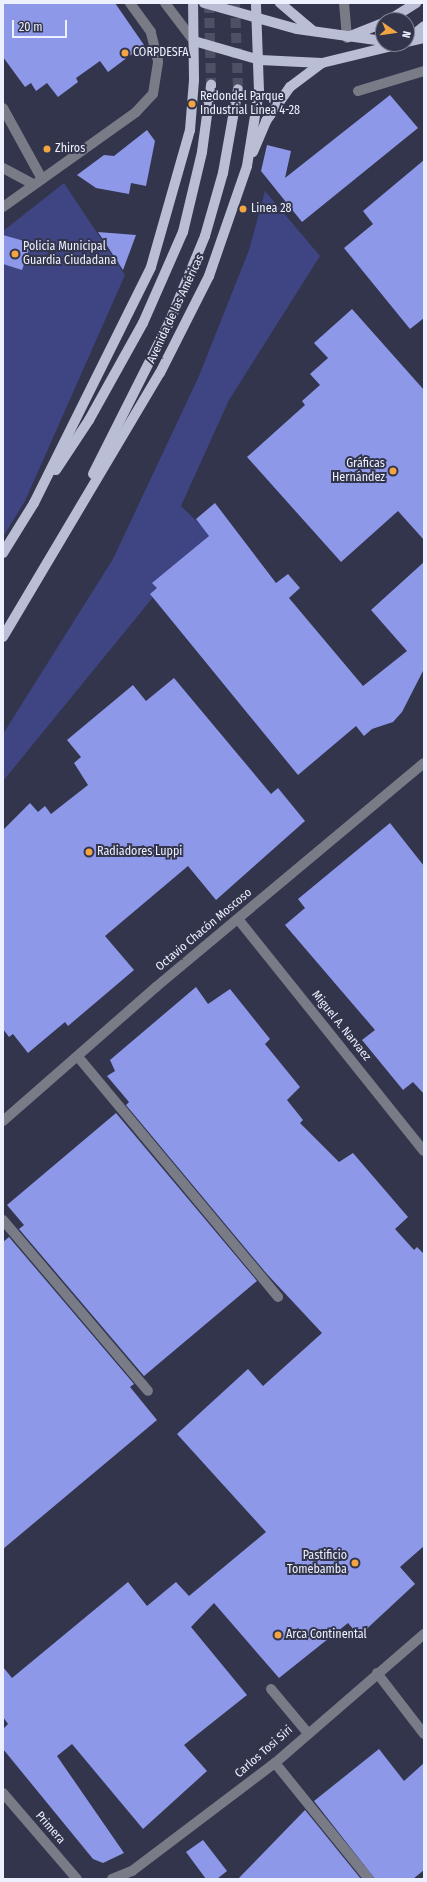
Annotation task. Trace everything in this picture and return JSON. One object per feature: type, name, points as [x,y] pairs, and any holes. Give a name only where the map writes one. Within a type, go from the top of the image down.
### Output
[{"type":"main road","name":"Avenida de las Américas","points":[[34,503],[151,267],[187,143],[194,41],[193,3]]},
{"type":"main road","points":[[204,3],[260,19],[316,32],[347,38],[375,40]]},
{"type":"main road","name":"Avenida de las Américas","points":[[3,637],[160,374],[209,276],[247,166],[259,91],[260,19],[256,3]]},
{"type":"main road","points":[[280,3],[316,32]]},
{"type":"main road","points":[[402,12],[416,3]]},
{"type":"main road","points":[[347,38],[375,26]]},
{"type":"main road","points":[[415,34],[424,26]]},
{"type":"main road","points":[[194,41],[260,60],[322,63],[375,50]]},
{"type":"main road","points":[[247,166],[266,121],[290,87],[322,63]]},
{"type":"main road","name":"Avenida de las Américas","points":[[3,553],[89,420],[143,323],[182,232],[202,152],[212,85]]},
{"type":"main road","name":"Avenida de las Américas","points":[[64,534],[169,323],[205,236],[223,173],[238,89]]},
{"type":"street","points":[[3,207],[136,112],[154,94],[158,61],[151,32],[130,3]]},
{"type":"street","points":[[165,3],[194,41]]},
{"type":"street","points":[[344,3],[347,38]]},
{"type":"street","points":[[358,92],[424,71]]},
{"type":"street","points":[[3,108],[37,182]]},
{"type":"street","points":[[3,168],[37,182]]},
{"type":"street","name":"Octavio Chacón Moscoso","points":[[3,1121],[238,919],[424,763]]},
{"type":"street","name":"Miguel A. Narvaez","points":[[238,919],[424,1151]]},
{"type":"street","points":[[78,1058],[278,1297]]},
{"type":"street","points":[[3,1220],[148,1391]]},
{"type":"street","name":"Carlos Tosi Siri","points":[[112,1879],[136,1868],[275,1763],[307,1732],[424,1634]]},
{"type":"street","points":[[377,1673],[424,1734]]},
{"type":"street","points":[[271,1689],[307,1732]]},
{"type":"street","points":[[275,1763],[369,1879]]},
{"type":"street","name":"Primera","points":[[3,1793],[77,1879]]},
{"type":"shaded area","points":[[64,183],[125,275],[25,501],[3,537],[3,231]]},
{"type":"shaded area","points":[[265,191],[320,256],[229,400],[181,506],[210,534],[154,596],[3,781],[3,734],[113,559],[199,376],[249,250]]},
{"type":"building","points":[[3,3],[115,3],[144,45],[108,72],[100,61],[76,78],[78,82],[58,97],[47,83],[36,91],[31,83],[25,87],[3,57]]},
{"type":"building","points":[[390,95],[418,128],[302,222],[261,171],[267,145],[291,151],[285,178]]},
{"type":"building","points":[[147,130],[155,141],[146,186],[131,183],[129,194],[96,188],[77,175],[104,155],[114,156]]},
{"type":"building","points":[[424,160],[424,318],[410,329],[344,248],[373,224],[363,211]]},
{"type":"building","points":[[98,232],[136,235],[123,270]]},
{"type":"building","name":"Policia Municipal Guardia Ciudadana","points":[[3,235],[31,243],[22,270],[3,264]]},
{"type":"building","points":[[352,309],[424,390],[424,540],[398,511],[341,562],[247,457],[305,405],[302,401],[320,385],[310,374],[328,358],[314,343]]},
{"type":"building","points":[[215,503],[276,583],[288,574],[300,588],[289,598],[363,686],[407,651],[371,610],[424,562],[424,669],[402,712],[393,722],[372,729],[364,736],[356,726],[298,775],[150,594],[157,588],[152,583],[209,536],[196,519]]},
{"type":"building","points":[[174,678],[271,794],[278,788],[305,821],[216,900],[188,866],[105,936],[134,970],[68,1026],[65,1022],[28,1053],[13,1034],[9,1037],[3,1029],[3,830],[30,803],[38,812],[45,806],[51,814],[88,785],[74,763],[81,757],[67,740],[133,685],[146,701]]},
{"type":"building","points":[[390,823],[424,866],[424,1094],[413,1082],[403,1090],[362,1040],[375,1030],[285,925],[305,908],[298,899]]},
{"type":"building","points":[[196,987],[208,1004],[230,989],[270,1039],[265,1044],[300,1087],[287,1100],[303,1120],[300,1123],[339,1162],[353,1153],[408,1217],[395,1229],[414,1250],[417,1247],[424,1254],[424,1546],[400,1567],[415,1584],[359,1636],[348,1623],[279,1678],[214,1603],[191,1627],[247,1695],[184,1745],[207,1771],[143,1829],[72,1744],[57,1756],[124,1853],[103,1863],[93,1859],[3,1749],[3,1729],[8,1724],[3,1717],[3,1667],[12,1678],[128,1582],[147,1606],[176,1582],[189,1596],[266,1532],[177,1434],[248,1369],[263,1386],[322,1333],[266,1273],[126,1105],[129,1102],[107,1076],[115,1071],[110,1060]]},
{"type":"building","points":[[116,1113],[257,1281],[144,1376],[19,1229],[24,1225],[7,1205]]},
{"type":"building","points":[[9,1237],[134,1384],[130,1387],[157,1420],[3,1549],[3,1242]]},
{"type":"building","points":[[379,1749],[404,1781],[424,1763],[424,1870],[413,1879],[375,1879],[314,1801]]},
{"type":"building","points":[[305,1810],[361,1879],[238,1879]]},
{"type":"building","points":[[203,1840],[227,1871],[217,1879],[206,1879],[186,1852]]},
{"type":"tunnel","points":[[209,3],[211,85]]},
{"type":"tunnel","points":[[235,3],[238,89]]},
{"type":"place","name":"CORPDESFA","points":[[125,53]]},
{"type":"place","name":"Redondel Parque Industrial Línea 4-28","points":[[192,104]]},
{"type":"place","name":"Zhiros","points":[[47,149]]},
{"type":"place","name":"Linea 28","points":[[243,209]]},
{"type":"place","name":"Policia Municipal Guardia Ciudadana","points":[[15,254]]},
{"type":"place","name":"Gráficas Hernández","points":[[393,471]]},
{"type":"place","name":"Radiadores Luppi","points":[[89,852]]},
{"type":"place","name":"Pastificio Tomebamba","points":[[355,1563]]},
{"type":"place","name":"Arca Continental","points":[[278,1635]]}]
